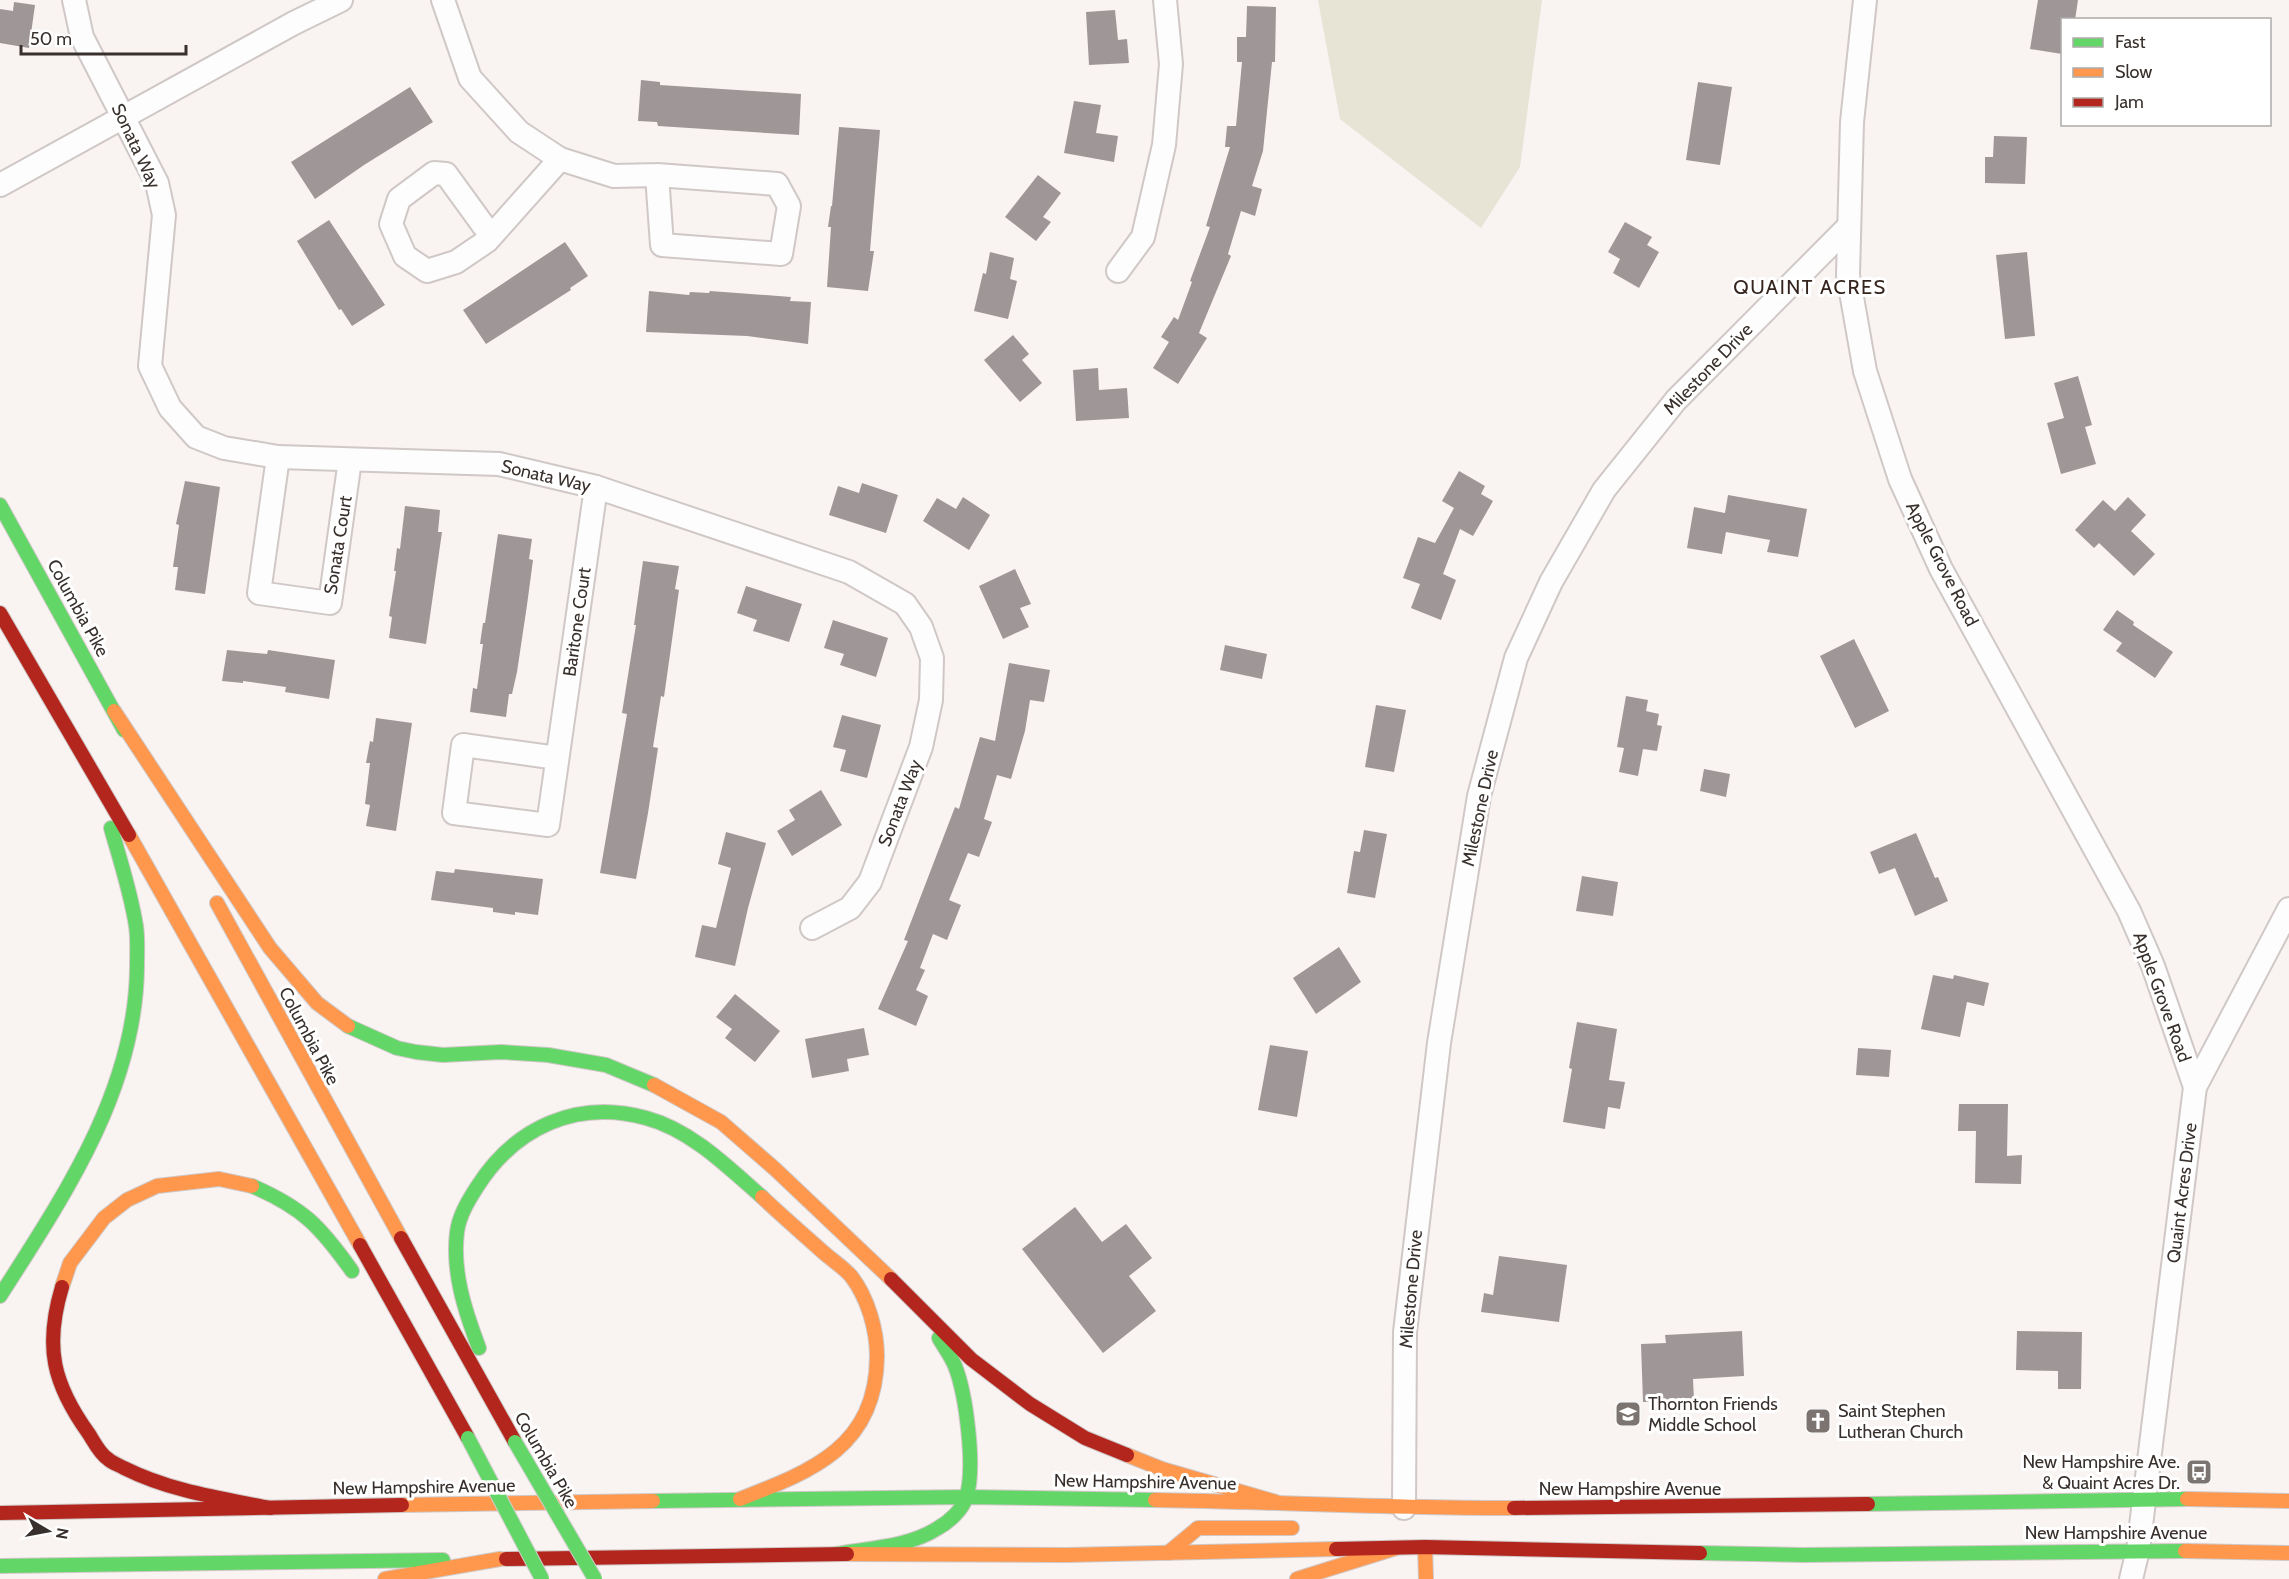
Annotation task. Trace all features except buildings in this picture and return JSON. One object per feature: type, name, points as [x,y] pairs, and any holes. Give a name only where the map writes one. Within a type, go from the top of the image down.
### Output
[{"type":"main road","name":"Columbia Pike","points":[[0,505],[187,847]]},
{"type":"main road","points":[[0,613],[186,934],[468,1438],[542,1579]]},
{"type":"main road","points":[[114,711],[270,948],[316,1003],[348,1026],[397,1048],[443,1055],[501,1052],[548,1055],[606,1065],[663,1088],[721,1122],[854,1242],[971,1359],[1030,1404],[1085,1438],[1162,1469],[1276,1502]]},
{"type":"main road","points":[[0,1296],[36,1242],[100,1124],[129,1045],[136,1014],[138,980],[136,928],[98,780]]},
{"type":"main road","name":"Columbia Pike","points":[[209,888],[316,1086],[594,1579]]},
{"type":"main road","points":[[515,1442],[474,1334],[456,1269],[457,1228],[474,1192],[494,1161],[518,1139],[545,1122],[581,1113],[611,1112],[642,1117],[673,1129],[710,1154],[762,1198],[851,1277],[872,1317],[878,1362],[873,1392],[863,1421],[851,1439],[830,1458],[792,1479],[740,1499]]},
{"type":"main road","points":[[270,1508],[177,1489],[142,1477],[107,1459],[79,1420],[61,1389],[53,1352],[54,1314],[70,1263],[104,1218],[127,1200],[157,1186],[219,1179],[249,1185],[279,1198],[306,1216],[328,1237],[362,1285]]},
{"type":"main road","points":[[836,1554],[905,1541],[936,1530],[951,1520],[966,1497],[969,1473],[968,1425],[956,1367],[924,1313]]},
{"type":"main road","points":[[388,1323],[468,1438]]},
{"type":"main road","name":"New Hampshire Avenue","points":[[0,1515],[24,1512],[966,1497],[1276,1502],[1403,1516],[1548,1508],[1695,1508],[2144,1498],[2289,1501]]},
{"type":"main road","points":[[1533,1524],[1548,1508]]},
{"type":"main road","points":[[1168,1553],[1198,1527],[1300,1528]]},
{"type":"main road","points":[[1426,1579],[1425,1547],[1444,1534]]},
{"type":"main road","name":"New Hampshire Avenue","points":[[0,1566],[836,1554],[1067,1556],[1425,1547],[1804,1555],[2138,1550],[2289,1553]]},
{"type":"main road","points":[[1297,1579],[1396,1548]]},
{"type":"main road","points":[[385,1579],[500,1559]]},
{"type":"street","name":"Sonata Way","points":[[74,0],[82,37],[157,183],[164,215],[150,366],[170,408],[196,437],[224,448],[278,457],[499,464],[596,487],[849,572],[905,604],[921,627],[932,658],[931,700],[921,747],[870,882],[850,908],[812,928]]},
{"type":"street","points":[[0,185],[294,23],[341,0]]},
{"type":"street","points":[[443,0],[470,78],[519,132],[560,159],[614,176],[657,175],[777,184],[789,206],[781,254],[662,245],[657,175]]},
{"type":"street","points":[[1118,271],[1143,237],[1164,145],[1171,64],[1165,0]]},
{"type":"street","name":"Apple Grove Road","points":[[1864,0],[1852,122],[1848,275],[1865,371],[1900,479],[1941,569],[2129,911],[2153,966],[2195,1087]]},
{"type":"street","points":[[491,236],[446,174],[434,173],[399,199],[391,224],[405,256],[427,271],[456,262],[488,241],[560,159]]},
{"type":"street","name":"Milestone Drive","points":[[1403,1516],[1405,1332],[1438,1050],[1479,796],[1516,658],[1551,582],[1604,489],[1676,400],[1849,226]]},
{"type":"street","name":"Sonata Court","points":[[278,457],[259,593],[330,603],[350,460]]},
{"type":"street","name":"Baritone Court","points":[[557,758],[463,745],[454,813],[548,825],[596,487]]},
{"type":"street","name":"Quaint Acres Drive","points":[[2131,1579],[2138,1550],[2195,1087],[2289,909]]},
{"type":"shaded area","points":[[1318,0],[1542,0],[1520,167],[1481,228],[1340,119]]},
{"type":"traffic: fast","points":[[0,505],[124,730]]},
{"type":"traffic: fast","points":[[0,1296],[48,1220],[92,1140],[110,1099],[124,1056],[133,1012],[137,936],[131,901],[111,828]]},
{"type":"traffic: fast","points":[[348,1026],[397,1048],[416,1052],[443,1055],[501,1052],[548,1055],[606,1065],[654,1085]]},
{"type":"traffic: fast","points":[[479,1348],[458,1277],[456,1262],[458,1226],[470,1198],[492,1166],[510,1148],[529,1134],[550,1123],[596,1112],[620,1113],[646,1118],[694,1140],[762,1197]]},
{"type":"traffic: fast","points":[[252,1186],[285,1202],[309,1220],[320,1230],[352,1271]]},
{"type":"traffic: fast","points":[[836,1554],[889,1546],[927,1534],[958,1511],[966,1498],[969,1485],[970,1451],[963,1394],[955,1366],[939,1338]]},
{"type":"traffic: fast","points":[[468,1438],[542,1579]]},
{"type":"traffic: fast","points":[[515,1442],[595,1579]]},
{"type":"traffic: fast","points":[[653,1501],[966,1497],[1155,1500]]},
{"type":"traffic: fast","points":[[1868,1504],[2187,1499]]},
{"type":"traffic: fast","points":[[1700,1553],[1804,1555],[2185,1551]]},
{"type":"traffic: fast","points":[[0,1566],[443,1560]]},
{"type":"traffic: slow","points":[[114,711],[270,948],[317,1003],[348,1026]]},
{"type":"traffic: slow","points":[[129,835],[360,1245]]},
{"type":"traffic: slow","points":[[217,903],[401,1238]]},
{"type":"traffic: slow","points":[[654,1085],[721,1122],[775,1169],[891,1279]]},
{"type":"traffic: slow","points":[[62,1287],[70,1263],[104,1218],[127,1200],[157,1186],[219,1179],[252,1186]]},
{"type":"traffic: slow","points":[[740,1499],[792,1478],[815,1465],[835,1451],[852,1434],[865,1413],[874,1388],[877,1357],[870,1315],[862,1294],[851,1276],[762,1197]]},
{"type":"traffic: slow","points":[[1127,1455],[1162,1469],[1276,1502]]},
{"type":"traffic: slow","points":[[2187,1499],[2289,1501]]},
{"type":"traffic: slow","points":[[1155,1500],[1514,1508]]},
{"type":"traffic: slow","points":[[402,1505],[653,1501]]},
{"type":"traffic: slow","points":[[1168,1553],[1198,1528],[1292,1528]]},
{"type":"traffic: slow","points":[[1425,1547],[1426,1579]]},
{"type":"traffic: slow","points":[[1297,1579],[1396,1548]]},
{"type":"traffic: slow","points":[[847,1554],[1067,1555],[1336,1549]]},
{"type":"traffic: slow","points":[[2185,1551],[2289,1553]]},
{"type":"traffic: slow","points":[[385,1579],[500,1559]]},
{"type":"traffic: jam","points":[[0,613],[129,835]]},
{"type":"traffic: jam","points":[[401,1238],[515,1442]]},
{"type":"traffic: jam","points":[[360,1245],[468,1438]]},
{"type":"traffic: jam","points":[[891,1279],[971,1359],[1030,1404],[1085,1438],[1127,1455]]},
{"type":"traffic: jam","points":[[62,1287],[54,1328],[55,1364],[67,1398],[102,1454],[114,1463],[159,1483],[270,1508]]},
{"type":"traffic: jam","points":[[1514,1508],[1868,1504]]},
{"type":"traffic: jam","points":[[0,1513],[402,1505]]},
{"type":"traffic: jam","points":[[1336,1549],[1425,1547],[1700,1553]]},
{"type":"traffic: jam","points":[[506,1559],[847,1554]]},
{"type":"place","name":"Thornton Friends Middle School","points":[[1628,1414]]},
{"type":"place","name":"Saint Stephen Lutheran Church","points":[[1818,1421]]},
{"type":"place","name":"New Hampshire Ave. & Quaint Acres Dr.","points":[[2199,1472]]},
{"type":"district","name":"QUAINT ACRES","points":[[1810,287]]}]
